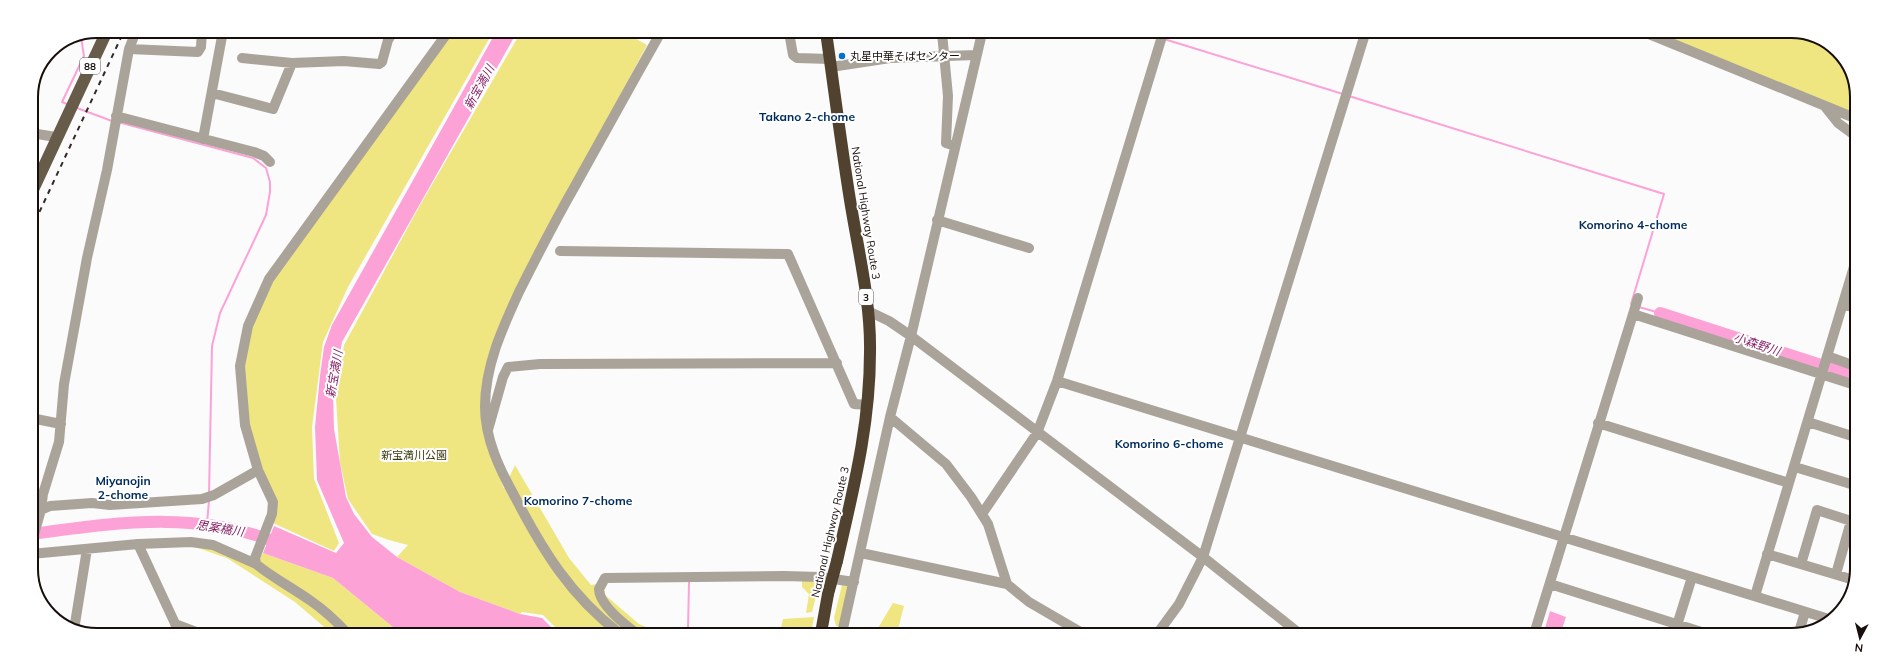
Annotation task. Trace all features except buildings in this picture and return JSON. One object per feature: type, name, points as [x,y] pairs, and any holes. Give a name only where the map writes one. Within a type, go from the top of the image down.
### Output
[{"type":"highway","name":"National Highway Route 3","points":[[822,628],[828,594],[862,450],[868,405],[870,351],[868,311],[844,166],[827,38]]},
{"type":"main road","name":"88","points":[[38,178],[104,38]]},
{"type":"street","points":[[38,505],[59,442],[66,369],[86,258],[107,170],[129,49],[133,38]]},
{"type":"street","points":[[129,49],[198,52],[201,47],[202,38]]},
{"type":"street","points":[[203,139],[222,38]]},
{"type":"street","points":[[242,58],[292,63],[344,61],[379,64],[382,62],[389,38]]},
{"type":"street","points":[[434,53],[435,43],[438,38]]},
{"type":"street","points":[[256,561],[272,514],[273,502],[258,470],[245,425],[240,366],[243,344],[255,309],[269,279],[444,38]]},
{"type":"street","points":[[613,628],[597,616],[550,560],[506,480],[488,432],[485,407],[486,388],[491,359],[510,312],[538,252],[658,38]]},
{"type":"street","points":[[790,38],[793,55],[797,58],[830,63],[890,58],[976,55]]},
{"type":"street","points":[[943,38],[948,96],[946,144],[955,146]]},
{"type":"street","points":[[843,628],[890,417],[981,38]]},
{"type":"street","points":[[982,514],[1037,433],[1057,381],[1161,38]]},
{"type":"street","points":[[1161,628],[1179,604],[1203,557],[1364,38]]},
{"type":"street","points":[[1658,38],[1850,116]]},
{"type":"street","points":[[212,93],[273,109],[292,63]]},
{"type":"street","points":[[1824,106],[1838,123],[1850,132]]},
{"type":"street","points":[[116,116],[254,152],[264,156],[270,162]]},
{"type":"street","points":[[38,134],[56,137]]},
{"type":"street","points":[[937,220],[1029,248]]},
{"type":"street","points":[[560,251],[788,254],[854,404],[868,405]]},
{"type":"street","points":[[1755,596],[1850,280]]},
{"type":"street","points":[[1536,628],[1598,423],[1638,298]]},
{"type":"street","points":[[1843,304],[1850,306]]},
{"type":"street","points":[[868,311],[889,321],[910,336],[1203,557],[1292,628]]},
{"type":"street","points":[[1633,314],[1850,383]]},
{"type":"street","points":[[1827,356],[1850,364]]},
{"type":"street","points":[[488,432],[508,367],[540,364],[837,363]]},
{"type":"street","points":[[1057,381],[1241,436],[1824,618]]},
{"type":"street","points":[[890,417],[946,464],[982,514],[988,524],[1007,584]]},
{"type":"street","points":[[38,419],[61,424]]},
{"type":"street","points":[[1808,422],[1850,435]]},
{"type":"street","points":[[1598,423],[1789,483]]},
{"type":"street","points":[[1795,466],[1850,484]]},
{"type":"street","points":[[38,509],[50,506],[92,503],[110,505],[202,499],[214,495],[258,470]]},
{"type":"street","points":[[1801,564],[1817,510],[1850,520]]},
{"type":"street","points":[[1836,574],[1850,524]]},
{"type":"street","points":[[38,553],[138,544],[191,542],[213,545],[256,561],[266,572],[310,600],[342,628]]},
{"type":"street","points":[[138,544],[177,628]]},
{"type":"street","points":[[75,624],[87,548]]},
{"type":"street","points":[[861,553],[1007,584],[1030,602],[1074,628]]},
{"type":"street","points":[[1767,554],[1849,578]]},
{"type":"street","points":[[629,628],[601,599],[599,589],[606,578],[784,576],[824,577],[854,582]]},
{"type":"street","points":[[1677,628],[1692,576]]},
{"type":"street","points":[[1550,584],[1690,628]]},
{"type":"street","points":[[1801,627],[1805,612]]},
{"type":"green space","points":[[448,38],[490,38],[348,287],[323,342],[312,427],[314,479],[339,543],[334,551],[273,523],[254,450],[249,424],[245,398],[244,372],[246,347],[252,323],[258,308],[282,267]]},
{"type":"green space","name":"新宝満川公園","points":[[518,38],[635,38],[647,45],[532,260],[484,381],[492,456],[504,489],[515,465],[569,558],[591,585],[604,583],[605,595],[639,624],[648,628],[556,628],[543,615],[522,612],[520,614],[460,592],[397,557],[408,545],[372,534],[348,499],[340,462],[336,398],[344,345],[419,207]]},
{"type":"green space","points":[[1665,38],[1791,38],[1810,41],[1824,48],[1830,53],[1838,61],[1846,74],[1850,93],[1850,111]]},
{"type":"green space","points":[[192,546],[260,558],[263,553],[333,578],[394,628],[325,628],[295,602],[227,558]]},
{"type":"green space","points":[[802,580],[820,580],[812,612],[806,613],[809,594],[802,587]]},
{"type":"green space","points":[[842,585],[850,587],[841,626],[836,626],[834,618]]},
{"type":"green space","points":[[893,603],[904,606],[898,628],[878,628]]},
{"type":"green space","points":[[814,617],[812,628],[781,628],[783,619]]},
{"type":"water","name":"新宝満川","points":[[493,38],[514,38],[342,342],[333,392],[334,429],[346,497],[354,514],[372,537],[397,557],[460,592],[520,614],[542,618],[552,628],[394,628],[333,578],[263,553],[274,526],[336,553],[344,543],[317,480],[315,427],[324,347],[332,325]]},
{"type":"water","points":[[1550,611],[1566,617],[1562,628],[1545,628]]},
{"type":"waterway","points":[[1164,39],[1343,94]]},
{"type":"waterway","points":[[67,104],[62,102],[84,56],[81,40]]},
{"type":"waterway","points":[[1349,96],[1664,194],[1631,304],[1633,305]]},
{"type":"waterway","points":[[77,108],[112,121]]},
{"type":"waterway","points":[[118,122],[253,158],[266,168],[270,182],[270,192],[266,215],[220,313],[212,346],[209,494]]},
{"type":"waterway","points":[[1639,307],[1660,313]]},
{"type":"waterway","name":"小森野川","points":[[1660,313],[1850,374]]},
{"type":"waterway","points":[[207,524],[209,500]]},
{"type":"waterway","name":"思案橋川","points":[[38,533],[101,525],[132,523],[194,523],[224,527],[254,535],[284,546]]},
{"type":"waterway","points":[[688,628],[689,582]]},
{"type":"railway","points":[[38,215],[121,38]]},
{"type":"place","name":"丸星中華そばセンター","points":[[842,56]]},
{"type":"district","name":"Takano 2-chome","points":[[807,116]]},
{"type":"district","name":"Komorino 4-chome","points":[[1633,224]]},
{"type":"district","name":"Komorino 6-chome","points":[[1169,443]]},
{"type":"district","name":"Miyanojin 2-chome","points":[[123,487]]},
{"type":"district","name":"Komorino 7-chome","points":[[578,500]]}]
